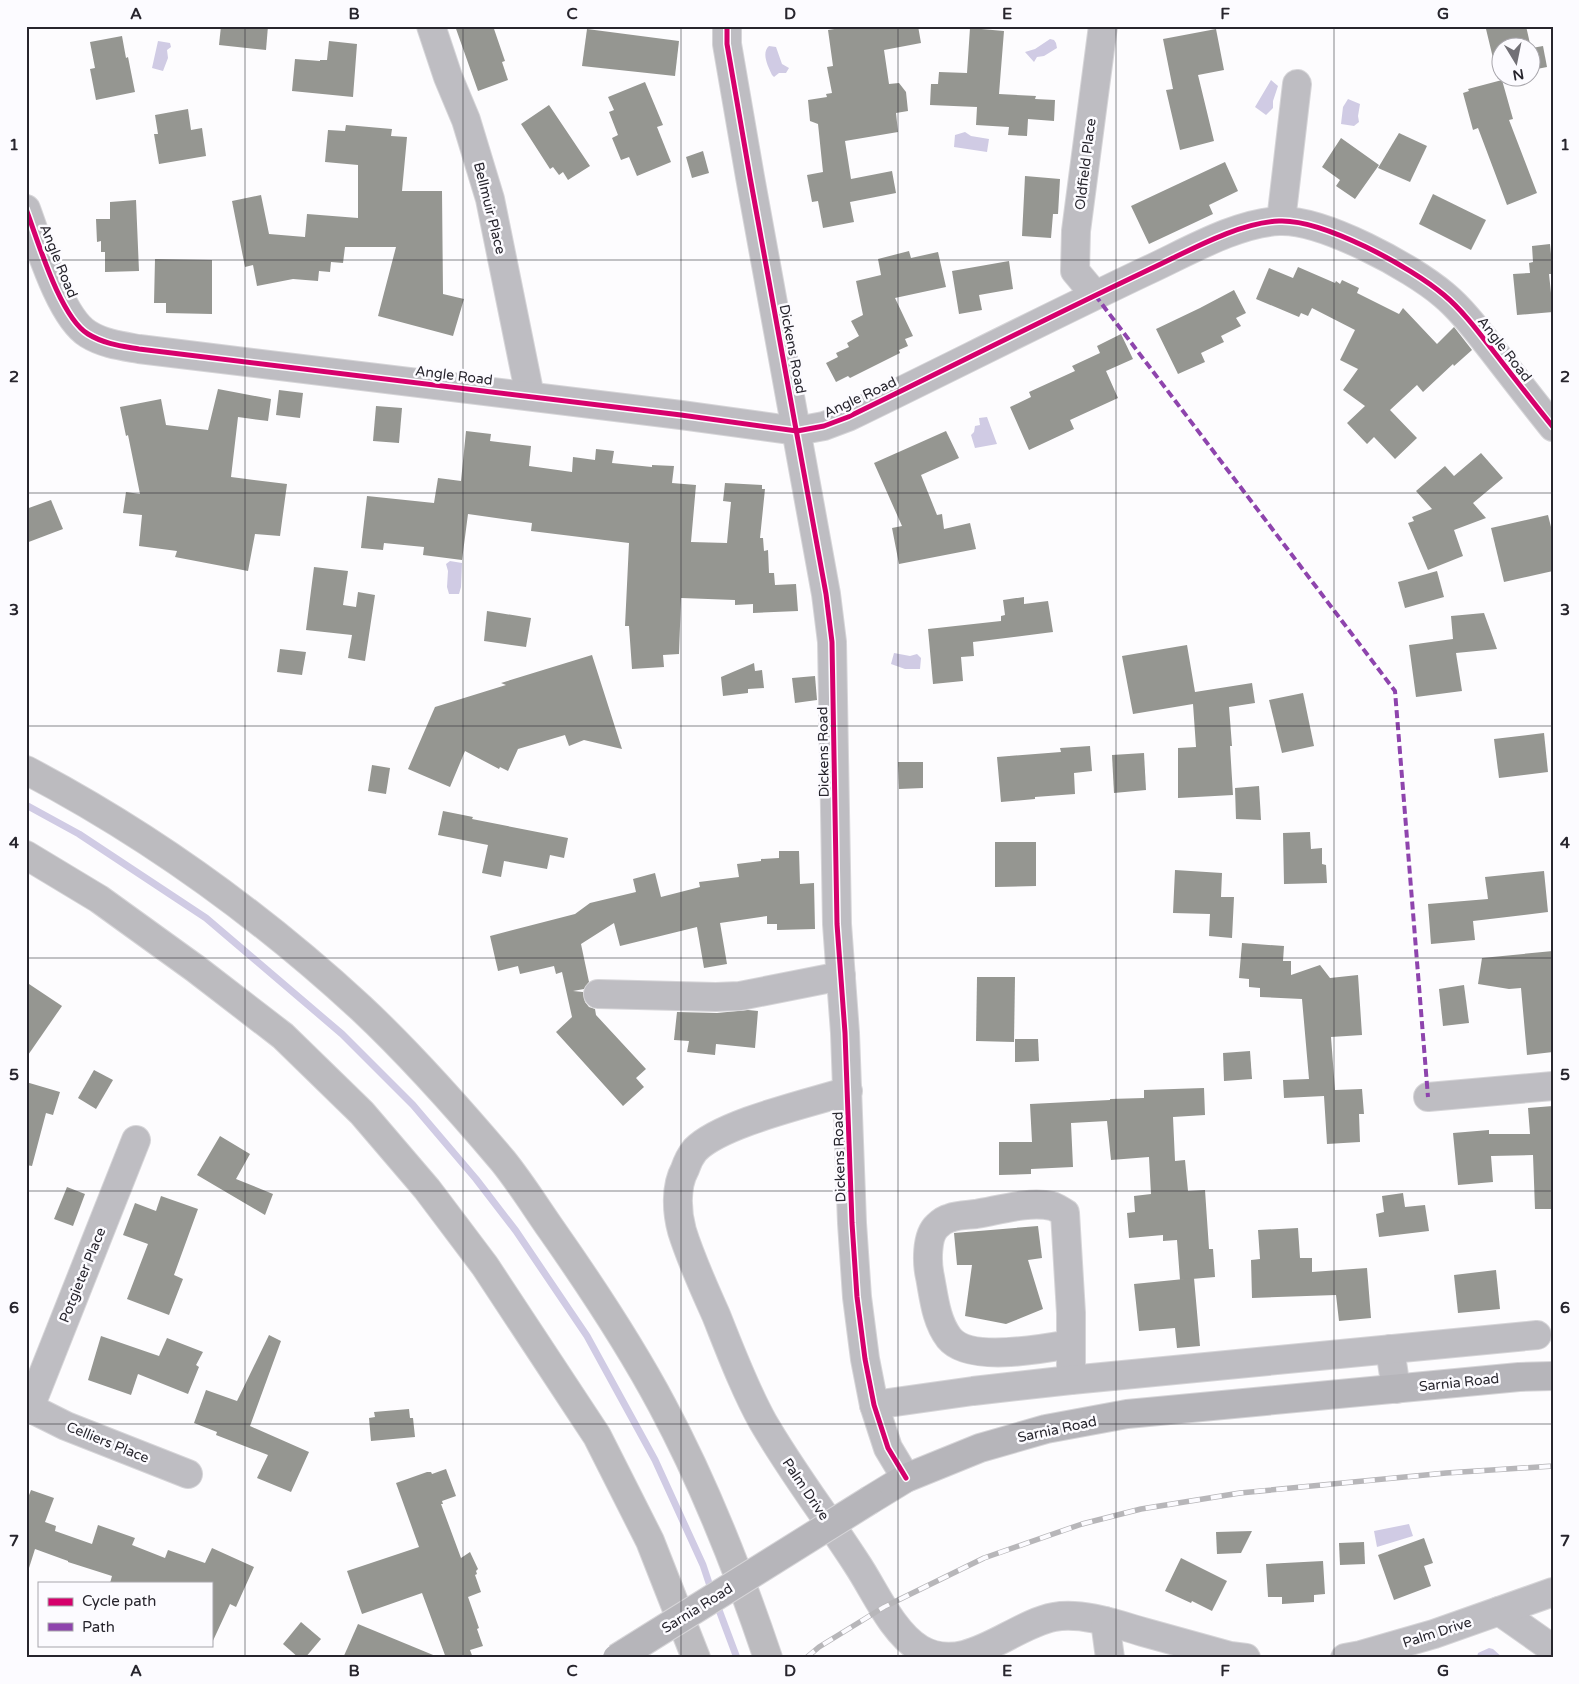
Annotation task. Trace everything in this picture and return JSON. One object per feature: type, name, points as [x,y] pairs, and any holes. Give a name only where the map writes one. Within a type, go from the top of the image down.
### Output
[{"type":"highway","points":[[26,770],[141,836],[217,888],[288,945],[362,1009],[435,1084],[505,1163],[612,1318],[663,1406],[713,1511],[768,1658]]},
{"type":"highway","points":[[26,855],[99,899],[196,968],[283,1036],[362,1113],[427,1189],[485,1266],[597,1436],[650,1542],[696,1658]]},
{"type":"main road","name":"Sarnia Road","points":[[617,1658],[906,1478],[980,1448],[1046,1428],[1127,1414],[1518,1376],[1553,1376]]},
{"type":"street","name":"Bellmuir Place","points":[[431,26],[448,77],[466,120],[490,199],[530,396]]},
{"type":"street","name":"Dickens Road","points":[[727,26],[727,44],[826,594],[832,642],[837,924],[848,1091],[852,1223],[857,1297],[865,1359],[874,1405],[888,1448],[906,1478]]},
{"type":"street","name":"Oldfield Place","points":[[1095,295],[1075,271],[1076,231],[1102,26]]},
{"type":"street","points":[[1281,221],[1297,84]]},
{"type":"street","name":"Angle Road","points":[[26,209],[60,298],[72,319],[87,334],[107,344],[797,431],[824,426],[848,417],[1095,295],[1221,236],[1255,223],[1281,221],[1306,224],[1343,236],[1408,269],[1445,295],[1472,325],[1553,427]]},
{"type":"street","points":[[598,994],[740,996],[841,976]]},
{"type":"street","points":[[1428,1097],[1553,1086]]},
{"type":"street","name":"Palm Drive","points":[[848,1091],[763,1117],[720,1133],[695,1151],[683,1172],[678,1200],[682,1230],[729,1348],[762,1420],[801,1483],[857,1563],[898,1630],[920,1649],[943,1656],[959,1656],[978,1650],[1034,1624],[1054,1617],[1070,1616],[1105,1621],[1230,1656],[1246,1658]]},
{"type":"street","name":"Potgieter Place","points":[[28,1407],[136,1140]]},
{"type":"street","points":[[1070,1344],[1026,1352],[1001,1353],[976,1351],[959,1347],[950,1340],[942,1328],[927,1265],[930,1242],[936,1227],[949,1218],[1028,1206],[1053,1206],[1065,1213],[1071,1313],[1071,1380]]},
{"type":"street","points":[[874,1405],[1071,1380],[1537,1335]]},
{"type":"street","points":[[1390,1349],[1396,1389]]},
{"type":"street","name":"Celliers Place","points":[[28,1407],[66,1426],[188,1474]]},
{"type":"street","name":"Palm Drive","points":[[1345,1658],[1434,1634],[1553,1592]]},
{"type":"street","points":[[1499,1611],[1553,1649]]},
{"type":"street","points":[[1105,1621],[1110,1658]]},
{"type":"shaded area","points":[[1050,39],[1054,40],[1057,48],[1044,56],[1037,57],[1034,62],[1025,52],[1035,49]]},
{"type":"shaded area","points":[[158,41],[170,43],[171,47],[167,50],[168,58],[163,71],[152,68]]},
{"type":"shaded area","points":[[769,46],[776,47],[782,64],[789,68],[786,73],[779,73],[774,77],[772,75],[765,56]]},
{"type":"shaded area","points":[[1271,80],[1278,86],[1273,101],[1273,108],[1266,115],[1255,107]]},
{"type":"shaded area","points":[[1348,99],[1360,104],[1359,122],[1354,126],[1341,124],[1343,107]]},
{"type":"shaded area","points":[[965,132],[971,136],[989,139],[987,152],[954,147],[955,135]]},
{"type":"shaded area","points":[[987,417],[997,444],[975,448],[971,435],[974,432],[975,426],[980,425],[979,418]]},
{"type":"shaded area","points":[[450,561],[462,563],[459,594],[449,594],[447,587],[448,571],[446,564]]},
{"type":"shaded area","points":[[894,653],[910,656],[917,654],[921,658],[920,669],[905,669],[891,664]]},
{"type":"shaded area","points":[[1409,1524],[1413,1536],[1377,1547],[1374,1531]]},
{"type":"shaded area","points":[[1489,1648],[1493,1649],[1503,1658],[1477,1657],[1478,1653]]},
{"type":"building","points":[[221,26],[268,26],[266,50],[219,45]]},
{"type":"building","points":[[455,26],[493,26],[505,61],[502,62],[508,80],[478,91]]},
{"type":"building","points":[[853,26],[918,26],[921,43],[884,50],[889,84],[899,83],[906,92],[908,111],[896,113],[898,132],[845,141],[851,179],[892,171],[896,193],[850,202],[854,222],[823,228],[818,201],[812,202],[807,175],[823,172],[818,124],[810,121],[808,100],[827,97],[826,94],[832,93],[827,67],[833,66],[828,30]]},
{"type":"building","points":[[1496,26],[1526,26],[1529,38],[1492,38],[1492,54],[1486,29]]},
{"type":"building","points":[[970,28],[1004,31],[999,94],[1036,96],[1035,99],[1055,100],[1054,121],[1028,119],[1027,136],[1008,135],[1009,127],[976,125],[977,107],[930,105],[931,84],[938,84],[939,72],[967,73]]},
{"type":"building","points":[[587,29],[679,41],[675,76],[582,66]]},
{"type":"building","points":[[1216,29],[1224,70],[1198,75],[1214,141],[1180,150],[1166,90],[1173,89],[1163,39]]},
{"type":"building","points":[[122,36],[135,92],[96,100],[90,69],[95,68],[90,42]]},
{"type":"building","points":[[329,41],[357,44],[353,97],[292,91],[295,59],[327,60]]},
{"type":"building","points":[[1542,46],[1547,67],[1542,68]]},
{"type":"building","points":[[645,82],[663,125],[657,127],[671,162],[637,176],[629,157],[621,160],[612,138],[618,135],[609,112],[614,110],[608,97]]},
{"type":"building","points":[[1492,83],[1492,88],[1504,88],[1513,119],[1509,120],[1537,193],[1507,205],[1478,128],[1473,130],[1463,93],[1469,91],[1468,89]]},
{"type":"building","points":[[549,105],[590,166],[568,180],[563,172],[559,175],[553,167],[550,169],[521,124]]},
{"type":"building","points":[[188,109],[191,130],[202,128],[206,156],[159,164],[154,134],[158,134],[155,115]]},
{"type":"building","points":[[346,125],[392,129],[391,136],[407,137],[402,191],[442,191],[443,294],[464,299],[453,336],[378,316],[396,247],[345,247],[343,263],[331,262],[330,272],[319,271],[318,281],[293,279],[257,286],[253,265],[245,267],[232,201],[261,195],[269,234],[305,237],[307,214],[358,218],[358,165],[325,162],[328,130],[345,131]]},
{"type":"building","points":[[1399,133],[1427,146],[1410,182],[1378,168]]},
{"type":"building","points":[[1341,138],[1379,165],[1355,199],[1336,186],[1340,180],[1322,167]]},
{"type":"building","points":[[703,151],[709,173],[692,178],[686,157]]},
{"type":"building","points":[[1225,162],[1238,191],[1209,205],[1213,214],[1149,244],[1131,206]]},
{"type":"building","points":[[1025,176],[1060,179],[1058,214],[1053,214],[1051,238],[1022,236]]},
{"type":"building","points":[[1433,194],[1486,220],[1471,250],[1419,224]]},
{"type":"building","points":[[136,200],[139,271],[105,272],[105,252],[101,252],[101,241],[97,242],[96,219],[110,219],[110,202]]},
{"type":"building","points":[[1550,244],[1553,274],[1549,274],[1553,312],[1517,315],[1513,274],[1530,273],[1529,263],[1533,262],[1532,246]]},
{"type":"building","points":[[909,251],[911,258],[938,252],[946,287],[895,298],[913,336],[905,339],[908,346],[899,350],[900,353],[850,378],[848,376],[836,382],[826,363],[838,357],[836,353],[849,347],[847,343],[859,336],[851,321],[863,315],[856,281],[881,275],[878,259]]},
{"type":"building","points":[[155,259],[212,260],[212,314],[166,313],[166,303],[154,303]]},
{"type":"building","points":[[1009,261],[1013,289],[979,295],[982,310],[959,314],[952,271]]},
{"type":"building","points":[[1298,267],[1335,283],[1336,281],[1340,284],[1342,280],[1359,288],[1357,293],[1399,314],[1403,308],[1437,344],[1454,327],[1472,350],[1454,366],[1453,364],[1423,392],[1417,385],[1390,410],[1417,438],[1395,459],[1374,437],[1367,444],[1347,423],[1365,406],[1343,390],[1358,369],[1340,360],[1355,330],[1312,308],[1308,316],[1301,313],[1299,317],[1256,299],[1269,268],[1293,278]]},
{"type":"building","points":[[1234,290],[1246,313],[1236,318],[1241,326],[1221,336],[1224,342],[1201,353],[1205,362],[1178,374],[1156,329]]},
{"type":"building","points":[[1121,334],[1133,359],[1106,371],[1118,398],[1070,420],[1074,429],[1029,450],[1010,407],[1031,397],[1029,392],[1075,371],[1072,366],[1100,353],[1097,346]]},
{"type":"building","points":[[218,389],[271,399],[268,421],[238,417],[231,477],[287,484],[280,536],[255,534],[248,571],[175,557],[177,551],[139,546],[142,515],[123,513],[126,492],[140,494],[128,435],[126,436],[120,407],[161,399],[166,425],[208,430]]},
{"type":"building","points":[[279,390],[303,393],[300,418],[276,415]]},
{"type":"building","points":[[376,406],[402,408],[399,443],[373,441]]},
{"type":"building","points":[[466,431],[491,434],[490,441],[531,446],[529,466],[572,472],[573,457],[595,460],[596,449],[614,451],[612,463],[652,467],[652,465],[674,466],[672,483],[696,485],[691,542],[727,543],[731,502],[723,501],[725,483],[762,485],[762,489],[765,489],[760,538],[763,538],[764,551],[768,550],[769,573],[774,573],[775,585],[796,584],[798,611],[753,613],[753,604],[735,605],[735,600],[681,598],[679,654],[663,655],[664,667],[632,669],[629,626],[625,626],[629,543],[531,531],[532,523],[468,514],[462,560],[423,555],[424,547],[384,543],[383,550],[361,548],[367,496],[434,503],[438,478],[461,481]]},
{"type":"building","points":[[946,431],[959,458],[921,475],[937,515],[942,514],[944,529],[970,523],[976,549],[899,564],[892,528],[902,526],[874,463]]},
{"type":"building","points":[[1481,453],[1503,478],[1473,503],[1486,518],[1454,530],[1463,556],[1428,570],[1408,523],[1414,521],[1412,517],[1432,509],[1416,491],[1445,466],[1454,476]]},
{"type":"building","points":[[51,500],[63,529],[26,543],[26,509]]},
{"type":"building","points":[[1548,515],[1553,535],[1553,571],[1504,582],[1491,528]]},
{"type":"building","points":[[314,567],[348,571],[343,605],[356,607],[358,592],[375,595],[365,661],[348,658],[352,635],[306,630]]},
{"type":"building","points":[[1437,571],[1444,597],[1405,608],[1398,582]]},
{"type":"building","points":[[1024,597],[1024,604],[1048,601],[1053,632],[973,642],[974,656],[961,657],[963,681],[933,684],[928,629],[1001,621],[1001,616],[1005,615],[1003,600]]},
{"type":"building","points":[[487,611],[531,618],[526,647],[484,641]]},
{"type":"building","points":[[1484,613],[1497,649],[1456,653],[1462,691],[1416,697],[1409,645],[1453,639],[1451,616]]},
{"type":"building","points":[[1187,645],[1195,692],[1252,683],[1255,703],[1229,707],[1233,795],[1178,798],[1178,748],[1196,747],[1193,704],[1133,714],[1122,656]]},
{"type":"building","points":[[280,649],[306,652],[302,675],[277,672]]},
{"type":"building","points":[[592,655],[622,749],[584,740],[569,746],[565,735],[518,749],[508,771],[500,767],[499,769],[465,751],[450,787],[408,769],[435,707],[506,685],[501,683]]},
{"type":"building","points":[[754,663],[755,671],[762,670],[764,688],[748,689],[748,693],[723,696],[721,677]]},
{"type":"building","points":[[815,676],[817,700],[795,703],[792,678]]},
{"type":"building","points":[[1303,693],[1314,746],[1282,753],[1269,700]]},
{"type":"building","points":[[1544,733],[1548,772],[1499,778],[1494,739]]},
{"type":"building","points":[[1090,746],[1092,771],[1074,773],[1075,794],[1001,802],[997,757],[1061,752],[1060,748]]},
{"type":"building","points":[[1144,753],[1146,790],[1114,793],[1112,755]]},
{"type":"building","points":[[898,762],[923,762],[923,788],[899,789]]},
{"type":"building","points":[[372,765],[390,768],[386,794],[368,791]]},
{"type":"building","points":[[1259,786],[1261,820],[1236,819],[1235,788]]},
{"type":"building","points":[[443,811],[473,817],[472,819],[568,838],[564,858],[550,855],[547,869],[504,861],[501,877],[482,873],[488,845],[438,835]]},
{"type":"building","points":[[1310,832],[1311,849],[1322,848],[1322,864],[1326,865],[1327,883],[1284,884],[1283,833]]},
{"type":"building","points":[[995,842],[1036,842],[1036,886],[995,887]]},
{"type":"building","points":[[779,851],[799,851],[800,884],[814,883],[815,929],[777,930],[777,924],[767,924],[767,916],[720,923],[727,964],[704,968],[697,927],[620,946],[614,923],[581,944],[589,982],[584,989],[573,991],[583,992],[585,1002],[589,1007],[595,1009],[596,1015],[646,1069],[636,1078],[644,1087],[623,1106],[556,1032],[572,1017],[562,972],[556,974],[554,966],[520,974],[518,966],[498,971],[490,936],[575,914],[590,903],[636,892],[633,879],[655,873],[661,897],[700,887],[699,882],[739,877],[737,864],[761,861],[761,859],[779,858]]},
{"type":"building","points":[[1175,870],[1222,873],[1221,897],[1234,897],[1232,938],[1209,936],[1210,914],[1173,913]]},
{"type":"building","points":[[1544,871],[1548,912],[1473,921],[1475,940],[1431,944],[1428,904],[1488,899],[1485,877]]},
{"type":"building","points":[[1242,943],[1284,946],[1283,961],[1291,961],[1291,975],[1320,965],[1330,978],[1358,975],[1362,1035],[1331,1037],[1335,1090],[1362,1089],[1364,1114],[1359,1114],[1360,1142],[1327,1144],[1324,1096],[1284,1098],[1283,1080],[1309,1079],[1302,999],[1260,997],[1260,988],[1249,987],[1249,979],[1239,978]]},
{"type":"building","points":[[1553,951],[1553,1052],[1527,1055],[1521,988],[1509,989],[1478,984],[1482,958]]},
{"type":"building","points":[[977,977],[1015,977],[1014,1042],[976,1041]]},
{"type":"building","points":[[26,982],[62,1006],[26,1058]]},
{"type":"building","points":[[1464,985],[1469,1023],[1443,1026],[1439,989]]},
{"type":"building","points":[[758,1011],[755,1048],[716,1044],[715,1055],[687,1052],[689,1041],[674,1040],[677,1012],[717,1013]]},
{"type":"building","points":[[1015,1039],[1038,1039],[1039,1061],[1015,1062]]},
{"type":"building","points":[[1250,1051],[1252,1079],[1224,1081],[1223,1053]]},
{"type":"building","points":[[94,1070],[113,1080],[96,1109],[78,1098]]},
{"type":"building","points":[[26,1082],[60,1092],[53,1115],[46,1113],[32,1166],[26,1165]]},
{"type":"building","points":[[1204,1088],[1205,1115],[1173,1117],[1175,1161],[1185,1160],[1188,1191],[1205,1190],[1209,1249],[1213,1249],[1215,1277],[1180,1280],[1177,1240],[1163,1241],[1163,1235],[1129,1238],[1127,1213],[1135,1212],[1134,1196],[1151,1194],[1149,1157],[1111,1160],[1107,1121],[1071,1123],[1073,1167],[1031,1169],[1031,1174],[999,1175],[999,1142],[1032,1142],[1030,1104],[1144,1098],[1144,1090]]},
{"type":"building","points":[[1553,1106],[1553,1209],[1535,1209],[1533,1155],[1491,1156],[1493,1182],[1458,1185],[1453,1133],[1489,1130],[1489,1134],[1530,1134],[1528,1108]]},
{"type":"building","points":[[220,1136],[250,1154],[236,1179],[273,1194],[265,1215],[197,1175]]},
{"type":"building","points":[[67,1187],[85,1194],[73,1226],[54,1219]]},
{"type":"building","points":[[1403,1193],[1405,1207],[1425,1205],[1429,1231],[1379,1237],[1376,1214],[1384,1212],[1382,1196]]},
{"type":"building","points":[[161,1196],[198,1209],[174,1275],[183,1279],[169,1315],[127,1299],[148,1244],[123,1235],[135,1203],[156,1211]]},
{"type":"building","points":[[1038,1226],[1042,1258],[1028,1260],[1043,1309],[1006,1324],[965,1316],[972,1265],[957,1265],[954,1233]]},
{"type":"building","points":[[1298,1228],[1300,1258],[1312,1258],[1312,1272],[1367,1268],[1371,1318],[1339,1321],[1336,1295],[1252,1298],[1251,1260],[1260,1259],[1258,1230]]},
{"type":"building","points":[[1496,1270],[1500,1309],[1458,1313],[1454,1275]]},
{"type":"building","points":[[1194,1278],[1200,1346],[1177,1348],[1175,1328],[1139,1331],[1134,1284]]},
{"type":"building","points":[[269,1335],[281,1341],[250,1426],[309,1452],[291,1492],[257,1478],[268,1455],[216,1435],[217,1432],[194,1423],[206,1390],[237,1401]]},
{"type":"building","points":[[101,1336],[159,1356],[167,1338],[203,1352],[196,1365],[199,1367],[188,1394],[138,1374],[131,1395],[88,1380]]},
{"type":"building","points":[[409,1409],[410,1418],[413,1418],[415,1437],[371,1441],[369,1418],[375,1417],[374,1412]]},
{"type":"building","points":[[446,1469],[456,1496],[442,1501],[443,1504],[441,1504],[461,1558],[470,1552],[478,1569],[475,1575],[481,1592],[468,1597],[483,1646],[470,1650],[473,1658],[446,1658],[422,1593],[362,1614],[347,1571],[419,1547],[396,1483],[427,1472],[432,1474]]},
{"type":"building","points":[[31,1490],[54,1498],[45,1522],[56,1526],[55,1531],[92,1544],[98,1525],[135,1538],[132,1545],[165,1558],[168,1550],[205,1563],[212,1548],[254,1567],[236,1607],[230,1604],[212,1643],[212,1582],[110,1582],[112,1576],[35,1549],[29,1568],[26,1568],[26,1503]]},
{"type":"building","points":[[1252,1531],[1241,1553],[1217,1554],[1216,1532]]},
{"type":"building","points":[[1424,1538],[1433,1563],[1424,1566],[1431,1586],[1394,1600],[1378,1555]]},
{"type":"building","points":[[1364,1542],[1365,1564],[1340,1565],[1339,1543]]},
{"type":"building","points":[[1181,1558],[1227,1581],[1212,1611],[1165,1591]]},
{"type":"building","points":[[1323,1561],[1325,1594],[1314,1595],[1314,1602],[1282,1604],[1282,1597],[1268,1597],[1266,1564]]},
{"type":"building","points":[[301,1622],[321,1639],[305,1658],[299,1658],[283,1644]]},
{"type":"building","points":[[358,1624],[438,1657],[438,1658],[343,1658]]},
{"type":"waterway","points":[[26,805],[79,834],[206,918],[342,1034],[413,1105],[476,1179],[516,1231],[587,1336],[655,1460],[703,1565],[712,1592]]},
{"type":"waterway","points":[[716,1602],[737,1658]]},
{"type":"railway","points":[[806,1658],[819,1647],[884,1607],[984,1558],[1082,1524],[1141,1509],[1240,1493],[1446,1473],[1553,1466]]},
{"type":"marked path","points":[[1095,295],[1395,691],[1428,1097]]},
{"type":"cycle path","points":[[727,26],[727,44],[826,594],[832,642],[837,924],[845,1033],[852,1223],[857,1297],[865,1359],[874,1405],[888,1448],[906,1478]]},
{"type":"cycle path","points":[[26,209],[51,277],[68,312],[88,334],[120,346],[797,431],[824,426],[848,417],[1210,240],[1262,223],[1279,221],[1297,222],[1342,236],[1366,247],[1410,271],[1444,295],[1475,327],[1553,427]]}]
